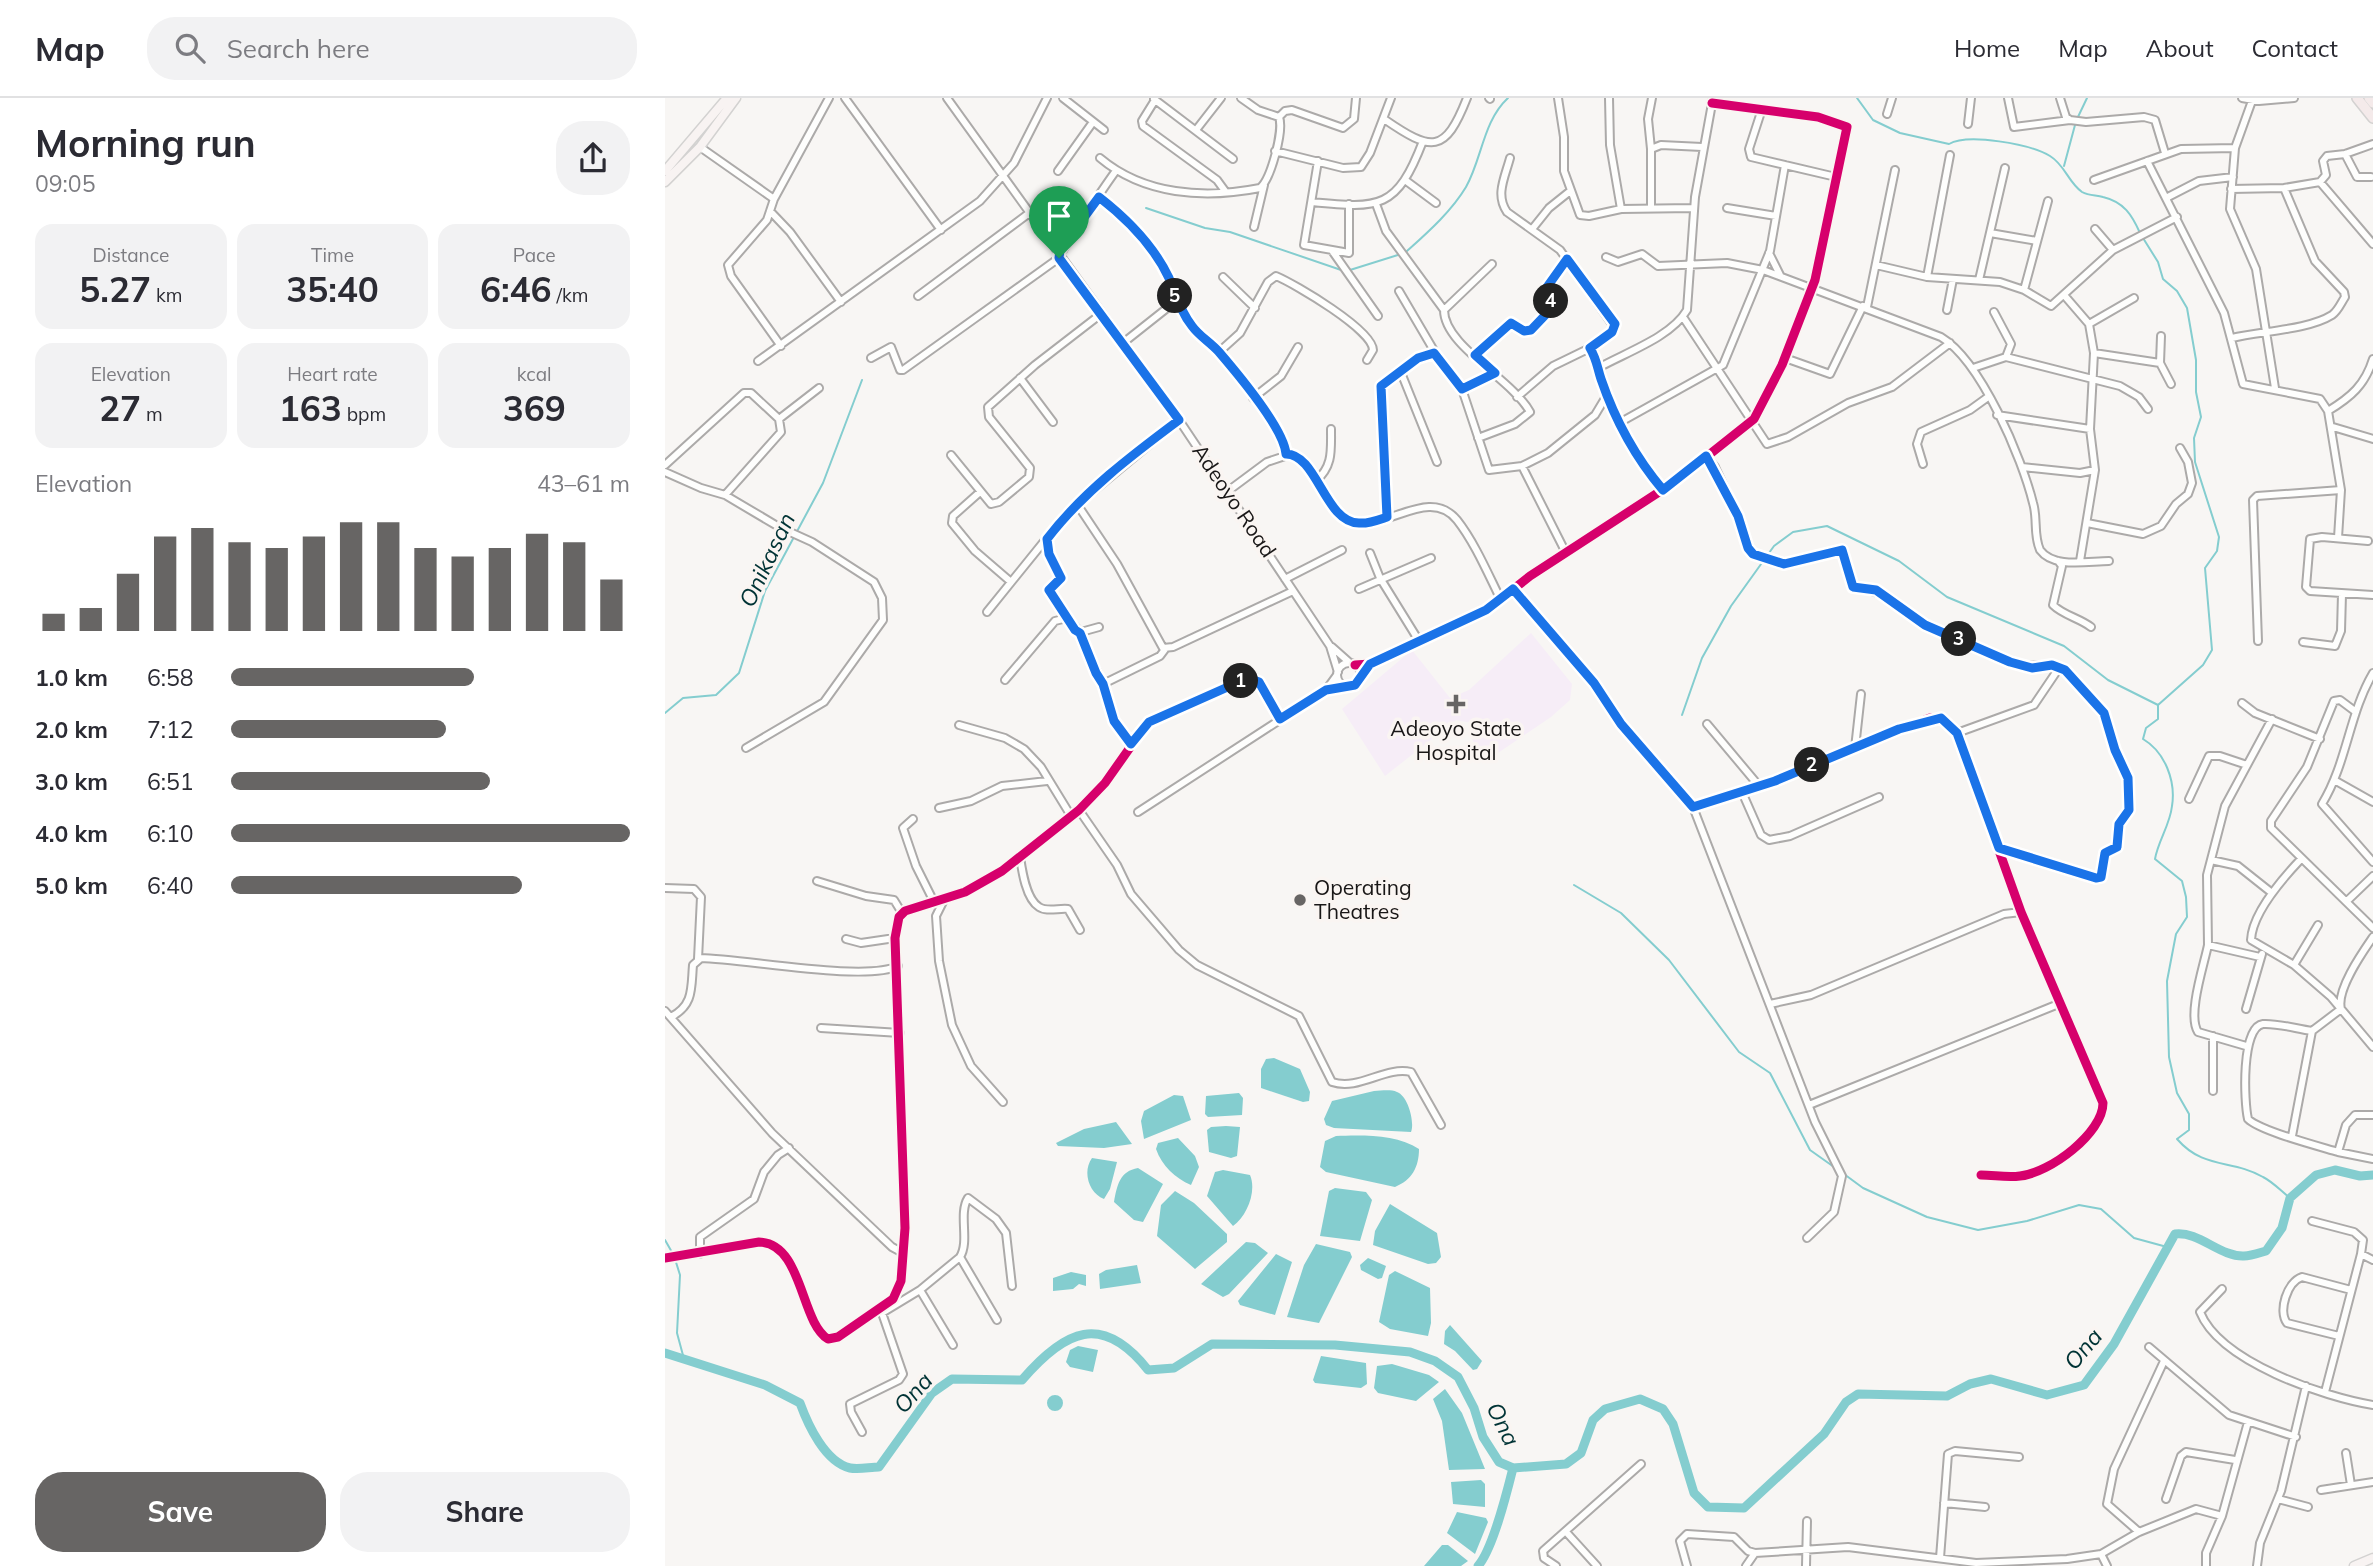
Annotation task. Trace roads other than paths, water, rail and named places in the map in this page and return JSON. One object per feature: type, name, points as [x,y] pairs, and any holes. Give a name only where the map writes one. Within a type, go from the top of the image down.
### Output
[{"type":"highway","points":[[2357,98],[2373,118]]},
{"type":"highway","points":[[2369,98],[2373,103]]},
{"type":"main road","points":[[665,171],[727,98]]},
{"type":"main road","points":[[665,182],[700,147],[736,98]]},
{"type":"main road","points":[[2354,1566],[2373,1558]]},
{"type":"street","points":[[781,346],[729,274],[728,265],[763,226],[774,199],[829,98]]},
{"type":"street","points":[[845,98],[941,230]]},
{"type":"street","name":"Adeoyo Road","points":[[947,98],[1228,491],[1330,646],[1338,674]]},
{"type":"street","points":[[1063,98],[1104,130]]},
{"type":"street","points":[[1196,130],[1221,98]]},
{"type":"street","points":[[1241,98],[1258,110],[1279,117],[1292,110],[1334,126],[1347,127],[1354,119],[1356,98]]},
{"type":"street","points":[[1275,151],[1351,169],[1361,167],[1391,98]]},
{"type":"street","points":[[1384,119],[1415,139],[1444,140],[1451,134],[1467,98]]},
{"type":"street","points":[[1557,98],[1564,137],[1564,171],[1572,201],[1583,216],[1621,209],[1693,208]]},
{"type":"street","points":[[1609,98],[1610,145],[1621,209]]},
{"type":"street","points":[[1651,208],[1648,119],[1652,98]]},
{"type":"street","points":[[1887,114],[1892,98]]},
{"type":"street","points":[[1968,124],[1971,98]]},
{"type":"street","points":[[2008,98],[2012,126],[2144,117],[2155,120],[2165,153]]},
{"type":"street","points":[[2060,98],[2066,117],[2076,121]]},
{"type":"street","points":[[2242,98],[2270,101],[2294,98]]},
{"type":"street","points":[[758,361],[981,201],[1014,163],[1044,99]]},
{"type":"street","points":[[1225,191],[1217,180],[1143,126],[1142,121],[1154,99],[1233,159]]},
{"type":"street","points":[[2253,99],[2235,148],[2231,189],[2232,218],[2256,269],[2275,388]]},
{"type":"street","points":[[1326,690],[1357,684],[1370,664],[1486,610],[1566,553],[1663,490],[1751,423],[1761,409],[1785,358],[1812,288],[1846,124],[1712,101],[1693,208],[1689,302],[1683,317],[1654,338],[1600,368]]},
{"type":"street","points":[[1762,109],[1749,154],[1753,159],[1836,177]]},
{"type":"street","points":[[1254,227],[1281,125],[1279,117]]},
{"type":"street","points":[[1058,171],[1093,122]]},
{"type":"street","points":[[1312,202],[1376,204],[1398,190],[1423,141]]},
{"type":"street","points":[[2231,189],[2284,188],[2321,182],[2326,174],[2324,159],[2373,144]]},
{"type":"street","points":[[1651,149],[1661,145],[1702,147]]},
{"type":"street","points":[[700,147],[774,199]]},
{"type":"street","points":[[2094,180],[2165,153],[2191,148],[2235,148]]},
{"type":"street","points":[[2345,154],[2357,177],[2371,177]]},
{"type":"street","points":[[1927,277],[1950,155]]},
{"type":"street","points":[[1100,158],[1115,172],[1154,188],[1173,192],[1253,190],[1264,185]]},
{"type":"street","points":[[1510,158],[1500,192],[1502,205],[1507,212],[1533,228],[1567,259],[1615,324],[1612,332],[1590,348],[1552,366],[1517,397]]},
{"type":"street","points":[[2147,161],[2224,313],[2243,384],[2275,388],[2320,399],[2328,411],[2333,427],[2341,490],[2338,538]]},
{"type":"street","points":[[1318,162],[1302,243],[1346,254],[1350,250],[1349,204]]},
{"type":"street","points":[[1619,423],[1723,365],[1769,253],[1785,165]]},
{"type":"street","points":[[1979,281],[2005,168]]},
{"type":"street","points":[[1785,358],[1830,374],[1865,307],[1877,265],[1895,170]]},
{"type":"street","points":[[871,358],[891,347],[900,370],[903,370],[1059,258],[1060,250],[1115,172]]},
{"type":"street","points":[[2166,198],[2199,181],[2233,177]]},
{"type":"street","points":[[1405,180],[1436,203]]},
{"type":"street","points":[[2321,182],[2373,244]]},
{"type":"street","points":[[2232,338],[2267,329],[2285,331],[2330,316],[2346,296],[2315,261],[2284,188]]},
{"type":"street","points":[[1533,228],[1549,208],[1569,192]]},
{"type":"street","points":[[1099,197],[1129,222],[1168,277],[1176,301],[1192,327],[1219,352],[1254,398],[1283,439],[1286,454]]},
{"type":"street","points":[[1563,198],[1572,201]]},
{"type":"street","points":[[2024,290],[2048,201]]},
{"type":"street","points":[[1376,204],[1386,231],[1444,310],[1446,326],[1529,409],[1527,416],[1478,438]]},
{"type":"street","points":[[1727,208],[1776,216]]},
{"type":"street","points":[[770,211],[790,232],[841,302]]},
{"type":"street","points":[[918,296],[1028,214]]},
{"type":"street","points":[[1877,265],[1927,277],[2000,282],[2024,290],[2051,306],[2113,250],[2146,230],[2177,217]]},
{"type":"street","points":[[2095,229],[2113,250]]},
{"type":"street","points":[[1990,233],[2037,241]]},
{"type":"street","points":[[1333,252],[1378,316]]},
{"type":"street","points":[[1769,253],[1780,275]]},
{"type":"street","points":[[1606,257],[1618,261],[1641,254],[1655,265],[1727,264],[1763,270],[1865,307],[1950,343],[1973,368],[2022,467],[2035,507],[2037,542],[2045,557],[2058,561],[2109,561]]},
{"type":"street","points":[[1475,355],[1511,323],[1524,331],[1531,330],[1552,308],[1547,287],[1567,259]]},
{"type":"street","points":[[1444,310],[1492,264]]},
{"type":"street","points":[[1223,277],[1255,308]]},
{"type":"street","points":[[1219,352],[1240,333],[1271,278],[1280,277],[1332,310],[1370,339],[1373,351],[1367,360]]},
{"type":"street","points":[[1947,310],[1953,279]]},
{"type":"street","points":[[1399,290],[1434,353],[1462,389],[1489,470],[1522,466],[1557,447],[1595,415],[1602,403],[1609,398]]},
{"type":"street","points":[[2064,295],[2089,324],[2094,353],[2090,429],[2095,470],[2080,561]]},
{"type":"street","points":[[2089,324],[2134,298]]},
{"type":"street","points":[[1123,343],[1176,301]]},
{"type":"street","points":[[1994,312],[2011,344],[2007,356]]},
{"type":"street","points":[[951,455],[993,504],[1031,474],[1030,468],[987,411],[991,402],[1101,314]]},
{"type":"street","points":[[1683,317],[1764,442],[1771,443],[1832,410],[1892,387],[1950,343]]},
{"type":"street","points":[[2161,336],[2160,363],[2171,384]]},
{"type":"street","points":[[1254,398],[1281,376],[1299,347]]},
{"type":"street","points":[[1590,348],[1600,368],[1600,377],[1619,423],[1635,454],[1663,490]]},
{"type":"street","points":[[1387,517],[1381,390],[1400,370],[1434,353]]},
{"type":"street","points":[[2094,353],[2160,363]]},
{"type":"street","points":[[1973,368],[2007,356],[2131,391],[2148,409]]},
{"type":"street","points":[[2328,411],[2348,399],[2363,384],[2373,359]]},
{"type":"street","points":[[1400,370],[1437,462]]},
{"type":"street","points":[[1462,389],[1495,373]]},
{"type":"street","points":[[1020,378],[1053,422]]},
{"type":"street","points":[[779,419],[819,388]]},
{"type":"street","points":[[665,465],[744,393],[751,393],[779,419],[782,426],[779,437],[725,495]]},
{"type":"street","points":[[1923,464],[1917,444],[1921,432],[1970,411],[1988,397]]},
{"type":"street","points":[[1997,415],[2090,429]]},
{"type":"street","points":[[987,612],[1077,504],[1179,420]]},
{"type":"street","points":[[2333,427],[2373,439]]},
{"type":"street","points":[[1316,481],[1324,474],[1332,459],[1331,429]]},
{"type":"street","points":[[2087,523],[2143,534],[2161,526],[2176,504],[2188,494],[2192,483],[2188,462],[2180,448]]},
{"type":"street","points":[[1228,491],[1267,462],[1286,454],[1301,460],[1333,506],[1347,520],[1357,524],[1426,507],[1440,509],[1453,516],[1501,600]]},
{"type":"street","points":[[1706,456],[1738,516],[1748,548],[1755,556],[1784,564],[1842,550],[1853,587],[1876,590],[1925,625],[2010,662],[2032,668],[2058,667],[2077,682],[2104,713],[2115,750],[2128,778],[2129,810],[2119,824],[2119,844],[2105,853],[2101,877],[1999,848]]},
{"type":"street","points":[[1522,466],[1566,553]]},
{"type":"street","points":[[2022,467],[2080,474],[2095,470]]},
{"type":"street","points":[[665,472],[725,495],[864,574],[873,582],[882,598],[883,620],[824,702],[746,748]]},
{"type":"street","points":[[2258,641],[2253,500],[2257,496],[2341,490]]},
{"type":"street","points":[[980,492],[953,516],[952,523],[975,551],[1011,582]]},
{"type":"street","points":[[1077,504],[1117,564],[1160,646],[1166,648]]},
{"type":"street","points":[[1047,539],[1049,554],[1061,578],[1049,590],[1080,633],[1103,684],[1114,721],[1131,744]]},
{"type":"street","points":[[2368,541],[2309,539],[2306,587],[2310,591],[2373,595]]},
{"type":"street","points":[[1285,579],[1342,550]]},
{"type":"street","points":[[1370,553],[1380,579],[1419,640]]},
{"type":"street","points":[[1359,589],[1431,558]]},
{"type":"street","points":[[2058,561],[2062,566],[2053,604],[2060,611],[2072,614],[2091,627]]},
{"type":"street","points":[[1513,589],[1594,683],[1621,724],[1693,807],[1808,1105],[1843,1182],[1834,1212],[1807,1238]]},
{"type":"street","points":[[1103,684],[1160,656],[1166,648],[1293,591]]},
{"type":"street","points":[[2303,642],[2335,646],[2341,631],[2342,594]]},
{"type":"street","points":[[1005,680],[1055,621],[1067,618]]},
{"type":"street","points":[[1080,633],[1099,627]]},
{"type":"street","points":[[1330,646],[1353,664],[1361,675]]},
{"type":"street","points":[[1138,812],[1326,690],[1341,666],[1370,664]]},
{"type":"street","points":[[1957,733],[2034,705],[2059,672],[2058,667]]},
{"type":"street","points":[[1338,674],[1346,687]]},
{"type":"street","points":[[2372,676],[2356,712],[2336,781],[2322,807],[2339,821],[2373,862]]},
{"type":"street","points":[[902,913],[974,887],[1020,857],[1079,810],[1105,783],[1149,722],[1248,678],[1259,682],[1280,719]]},
{"type":"street","points":[[1855,748],[1861,694]]},
{"type":"street","points":[[2356,712],[2340,700],[2334,701],[2307,767],[2271,821],[2275,834],[2373,928]]},
{"type":"street","points":[[2242,703],[2255,713],[2320,739]]},
{"type":"street","points":[[1693,807],[1759,786],[1935,717],[1944,719],[1957,733],[2021,912],[2103,1103],[2100,1120],[2060,1159],[2045,1168],[2019,1177],[1981,1175]]},
{"type":"street","points":[[2246,1046],[2198,1031],[2194,1022],[2208,946],[2206,887],[2211,860],[2225,806],[2272,719]]},
{"type":"street","points":[[1707,723],[1759,786]]},
{"type":"street","points":[[958,725],[1014,743],[1041,767],[1047,781],[1071,816]]},
{"type":"street","points":[[2189,799],[2209,756],[2220,756],[2247,765]]},
{"type":"street","points":[[939,808],[971,801],[1002,786],[1047,781]]},
{"type":"street","points":[[2336,781],[2373,802]]},
{"type":"street","points":[[1741,792],[1761,835],[1769,840],[1790,836],[1879,797]]},
{"type":"street","points":[[1079,810],[1117,864],[1131,894],[1185,957],[1299,1016],[1332,1082],[1348,1084],[1390,1073],[1411,1072],[1441,1125]]},
{"type":"street","points":[[913,819],[904,828],[916,866],[934,902]]},
{"type":"street","points":[[1020,857],[1026,883],[1036,904],[1043,908],[1068,909],[1080,930]]},
{"type":"street","points":[[2301,859],[2272,893],[2252,931],[2251,940],[2294,965],[2340,1009],[2373,1047]]},
{"type":"street","points":[[2211,860],[2238,866],[2272,893]]},
{"type":"street","points":[[2347,901],[2373,876]]},
{"type":"street","points":[[665,1258],[674,1254],[700,1254],[743,1244],[772,1244],[781,1252],[803,1288],[815,1323],[828,1339],[838,1337],[893,1299],[901,1281],[903,1253],[900,1033],[895,937],[902,913],[894,900],[866,896],[817,881]]},
{"type":"street","points":[[665,888],[694,889],[701,897],[698,959],[694,965],[691,997],[683,1010],[671,1017]]},
{"type":"street","points":[[945,898],[936,916],[939,961],[952,1025],[971,1066],[1003,1102]]},
{"type":"street","points":[[1770,1004],[1811,995],[2004,914],[2021,912]]},
{"type":"street","points":[[2294,965],[2318,925]]},
{"type":"street","points":[[846,939],[861,943],[895,937]]},
{"type":"street","points":[[2340,1009],[2339,1001],[2357,962],[2373,937]]},
{"type":"street","points":[[2208,946],[2260,957]]},
{"type":"street","points":[[2246,1009],[2260,957],[2265,949]]},
{"type":"street","points":[[698,959],[886,972],[898,966]]},
{"type":"street","points":[[1808,1105],[2061,1003]]},
{"type":"street","points":[[2292,1136],[2312,1031],[2340,1009]]},
{"type":"street","points":[[665,1011],[760,1121],[892,1247],[903,1253]]},
{"type":"street","points":[[2312,1031],[2263,1024],[2253,1030],[2246,1046],[2248,1066],[2244,1096],[2248,1119],[2278,1134],[2292,1136],[2338,1152],[2373,1159]]},
{"type":"street","points":[[821,1028],[900,1033]]},
{"type":"street","points":[[2213,1036],[2213,1091]]},
{"type":"street","points":[[2338,1152],[2346,1125],[2355,1115],[2373,1115]]},
{"type":"street","points":[[700,1254],[700,1237],[754,1199],[764,1172],[778,1155],[789,1149]]},
{"type":"street","points":[[862,1432],[851,1412],[850,1404],[903,1376],[882,1315],[920,1290],[960,1257],[964,1251],[965,1202],[972,1199],[1006,1233],[1012,1286]]},
{"type":"street","points":[[2312,1221],[2357,1233],[2363,1240],[2325,1392]]},
{"type":"street","points":[[2361,1254],[2373,1260]]},
{"type":"street","points":[[960,1257],[997,1320]]},
{"type":"street","points":[[2339,1336],[2287,1323],[2284,1314],[2286,1299],[2290,1286],[2302,1277],[2351,1290]]},
{"type":"street","points":[[2222,1289],[2200,1312],[2205,1324],[2238,1352],[2273,1373],[2349,1401],[2373,1405]]},
{"type":"street","points":[[920,1290],[953,1345]]},
{"type":"street","points":[[895,1294],[903,1302]]},
{"type":"street","points":[[2149,1347],[2228,1415],[2296,1437]]},
{"type":"street","points":[[2139,1532],[2107,1504],[2107,1496],[2114,1469],[2164,1362]]},
{"type":"street","points":[[2257,1566],[2260,1543],[2278,1499],[2307,1386]]},
{"type":"street","points":[[2206,1566],[2207,1553],[2222,1516],[2235,1460],[2248,1422]]},
{"type":"street","points":[[1940,1558],[1946,1457],[1951,1452],[2019,1457]]},
{"type":"street","points":[[2166,1499],[2181,1456],[2186,1452],[2235,1460]]},
{"type":"street","points":[[2346,1453],[2351,1485]]},
{"type":"street","points":[[1556,1566],[1544,1558],[1542,1551],[1567,1533],[1622,1478],[1641,1464]]},
{"type":"street","points":[[2321,1490],[2373,1482]]},
{"type":"street","points":[[2278,1499],[2308,1507]]},
{"type":"street","points":[[1944,1503],[1985,1507]]},
{"type":"street","points":[[1687,1566],[1680,1537],[1687,1534],[1734,1537],[1755,1553],[1848,1547],[1976,1564],[2067,1559],[2101,1554],[2139,1532],[2196,1509],[2222,1516]]},
{"type":"street","points":[[1806,1566],[1807,1521]]},
{"type":"street","points":[[1567,1533],[1597,1566]]},
{"type":"street","points":[[1746,1566],[1755,1553]]},
{"type":"street","points":[[2101,1554],[2107,1566]]},
{"type":"street","points":[[1921,1566],[1922,1555]]},
{"type":"water","points":[[1274,1058],[1300,1069],[1310,1092],[1309,1101],[1303,1102],[1261,1088],[1261,1069],[1266,1059]]},
{"type":"water","points":[[1374,1091],[1401,1094],[1410,1110],[1411,1132],[1334,1128],[1326,1125],[1324,1119],[1332,1101]]},
{"type":"water","points":[[1239,1093],[1243,1098],[1242,1115],[1208,1117],[1205,1114],[1206,1096]]},
{"type":"water","points":[[1174,1095],[1183,1096],[1191,1120],[1144,1139],[1141,1121],[1144,1111]]},
{"type":"water","points":[[1116,1122],[1132,1144],[1104,1148],[1058,1146],[1056,1143],[1084,1129]]},
{"type":"water","points":[[1211,1127],[1240,1127],[1237,1156],[1231,1158],[1209,1152],[1207,1130]]},
{"type":"water","points":[[1336,1136],[1379,1136],[1400,1140],[1419,1149],[1418,1162],[1410,1177],[1395,1187],[1326,1172],[1320,1167],[1325,1141]]},
{"type":"water","points":[[1178,1138],[1195,1156],[1199,1167],[1191,1185],[1170,1171],[1156,1149],[1158,1143]]},
{"type":"water","points":[[1092,1158],[1117,1162],[1110,1189],[1104,1199],[1094,1192],[1087,1176]]},
{"type":"water","points":[[1138,1168],[1163,1184],[1143,1222],[1134,1220],[1114,1202],[1123,1176]]},
{"type":"water","points":[[1223,1170],[1250,1175],[1252,1181],[1249,1203],[1243,1216],[1233,1226],[1207,1196],[1215,1172]]},
{"type":"water","points":[[1335,1188],[1366,1192],[1372,1200],[1360,1241],[1320,1236],[1329,1191]]},
{"type":"water","points":[[1175,1191],[1194,1203],[1227,1234],[1227,1242],[1195,1269],[1157,1236],[1161,1205]]},
{"type":"water","points":[[1390,1204],[1437,1233],[1441,1257],[1436,1263],[1428,1264],[1373,1245],[1375,1231]]},
{"type":"water","points":[[1246,1242],[1255,1243],[1268,1253],[1229,1294],[1223,1297],[1201,1284]]},
{"type":"water","points":[[1316,1244],[1350,1252],[1352,1257],[1319,1323],[1287,1317],[1304,1265]]},
{"type":"water","points":[[1276,1254],[1292,1262],[1275,1315],[1240,1305],[1238,1301]]},
{"type":"water","points":[[1368,1258],[1386,1266],[1382,1278],[1378,1279],[1361,1270],[1360,1265]]},
{"type":"water","points":[[1137,1265],[1141,1283],[1100,1289],[1099,1274],[1106,1270]]},
{"type":"water","points":[[1395,1271],[1430,1288],[1431,1323],[1428,1336],[1390,1329],[1379,1322],[1389,1275]]},
{"type":"water","points":[[1071,1272],[1086,1275],[1086,1286],[1079,1284],[1073,1289],[1053,1291],[1053,1278]]},
{"type":"water","points":[[1450,1325],[1482,1361],[1477,1369],[1473,1370],[1455,1351],[1444,1344],[1445,1331]]},
{"type":"water","points":[[1078,1346],[1098,1350],[1093,1372],[1070,1367],[1066,1362],[1070,1350]]},
{"type":"water","points":[[1321,1356],[1366,1363],[1367,1384],[1361,1388],[1315,1383],[1313,1380]]},
{"type":"water","points":[[1392,1364],[1429,1375],[1439,1382],[1416,1401],[1378,1393],[1374,1388],[1377,1366]]},
{"type":"water","points":[[1445,1389],[1462,1413],[1485,1469],[1449,1470],[1442,1421],[1433,1399]]},
{"type":"water","points":[[1052,1395],[1058,1395],[1063,1403],[1061,1409],[1052,1411],[1047,1406],[1047,1400]]},
{"type":"water","points":[[1481,1480],[1485,1484],[1485,1507],[1453,1504],[1451,1482]]},
{"type":"water","points":[[1457,1512],[1486,1518],[1488,1522],[1475,1554],[1447,1533]]},
{"type":"water","points":[[1442,1545],[1448,1545],[1468,1561],[1461,1566],[1424,1566]]},
{"type":"waterway","points":[[1406,252],[1438,222],[1466,187],[1493,118],[1508,98]]},
{"type":"waterway","points":[[1857,98],[1873,120],[1900,133],[1949,144],[1970,140],[1999,141],[2050,156],[2082,192],[2110,199],[2122,206],[2140,233]]},
{"type":"waterway","points":[[2077,119],[2087,98]]},
{"type":"waterway","points":[[2064,166],[2075,125]]},
{"type":"waterway","points":[[1146,208],[1205,228],[1230,232],[1344,271]]},
{"type":"waterway","points":[[2143,238],[2158,262],[2163,279],[2177,291],[2187,308],[2196,360],[2196,392],[2201,417],[2194,438],[2195,462],[2219,537],[2217,551],[2205,568],[2212,650],[2203,665],[2158,705],[2158,719],[2146,728],[2143,739],[2163,759],[2173,796],[2171,813],[2155,859],[2182,881],[2186,897],[2187,917],[2176,934],[2167,981],[2169,1057],[2177,1093],[2189,1114],[2189,1130],[2177,1139],[2187,1149],[2208,1160],[2252,1171],[2274,1184],[2290,1198]]},
{"type":"waterway","points":[[1350,270],[1401,254]]},
{"type":"waterway","name":"Onikasan","points":[[665,713],[683,698],[716,695],[739,673],[765,591],[823,483],[862,380]]},
{"type":"waterway","points":[[1682,715],[1702,658],[1731,606],[1774,546],[1793,532],[1827,526],[1899,561],[1947,597],[2064,646],[2108,680],[2158,705]]},
{"type":"waterway","points":[[1574,885],[1621,913],[1669,960],[1739,1052],[1770,1073],[1810,1150],[1834,1167]]},
{"type":"waterway","name":"Ona","points":[[665,1353],[765,1385],[800,1403],[825,1451],[841,1464],[857,1469],[879,1467],[932,1393],[952,1379],[1022,1380],[1053,1349],[1084,1334],[1099,1334],[1115,1340],[1148,1370],[1174,1368],[1212,1344],[1335,1345],[1410,1352],[1435,1361],[1458,1377],[1474,1408],[1483,1437],[1499,1462],[1513,1468],[1566,1464],[1581,1453],[1593,1420],[1605,1409],[1640,1399],[1663,1409],[1673,1424],[1694,1493],[1708,1507],[1744,1508],[1824,1434],[1846,1402],[1858,1394],[1947,1396],[1970,1384],[1991,1379],[2047,1395],[2084,1385],[2114,1344],[2175,1234],[2193,1236],[2235,1255],[2247,1256],[2266,1251],[2282,1228],[2290,1198],[2316,1175],[2335,1170],[2360,1176],[2373,1175]]},
{"type":"waterway","points":[[1844,1174],[1863,1188],[1927,1217],[1978,1230],[2027,1221],[2079,1205],[2101,1209],[2134,1238],[2167,1247]]},
{"type":"waterway","points":[[665,1240],[673,1254]]},
{"type":"waterway","points":[[675,1259],[680,1275],[677,1333],[684,1359]]},
{"type":"waterway","points":[[1478,1566],[1494,1534],[1513,1468]]},
{"type":"place","name":"Adeoyo State Hospital","points":[[1456,704]]},
{"type":"place","name":"Operating Theatres","points":[[1300,900]]}]
